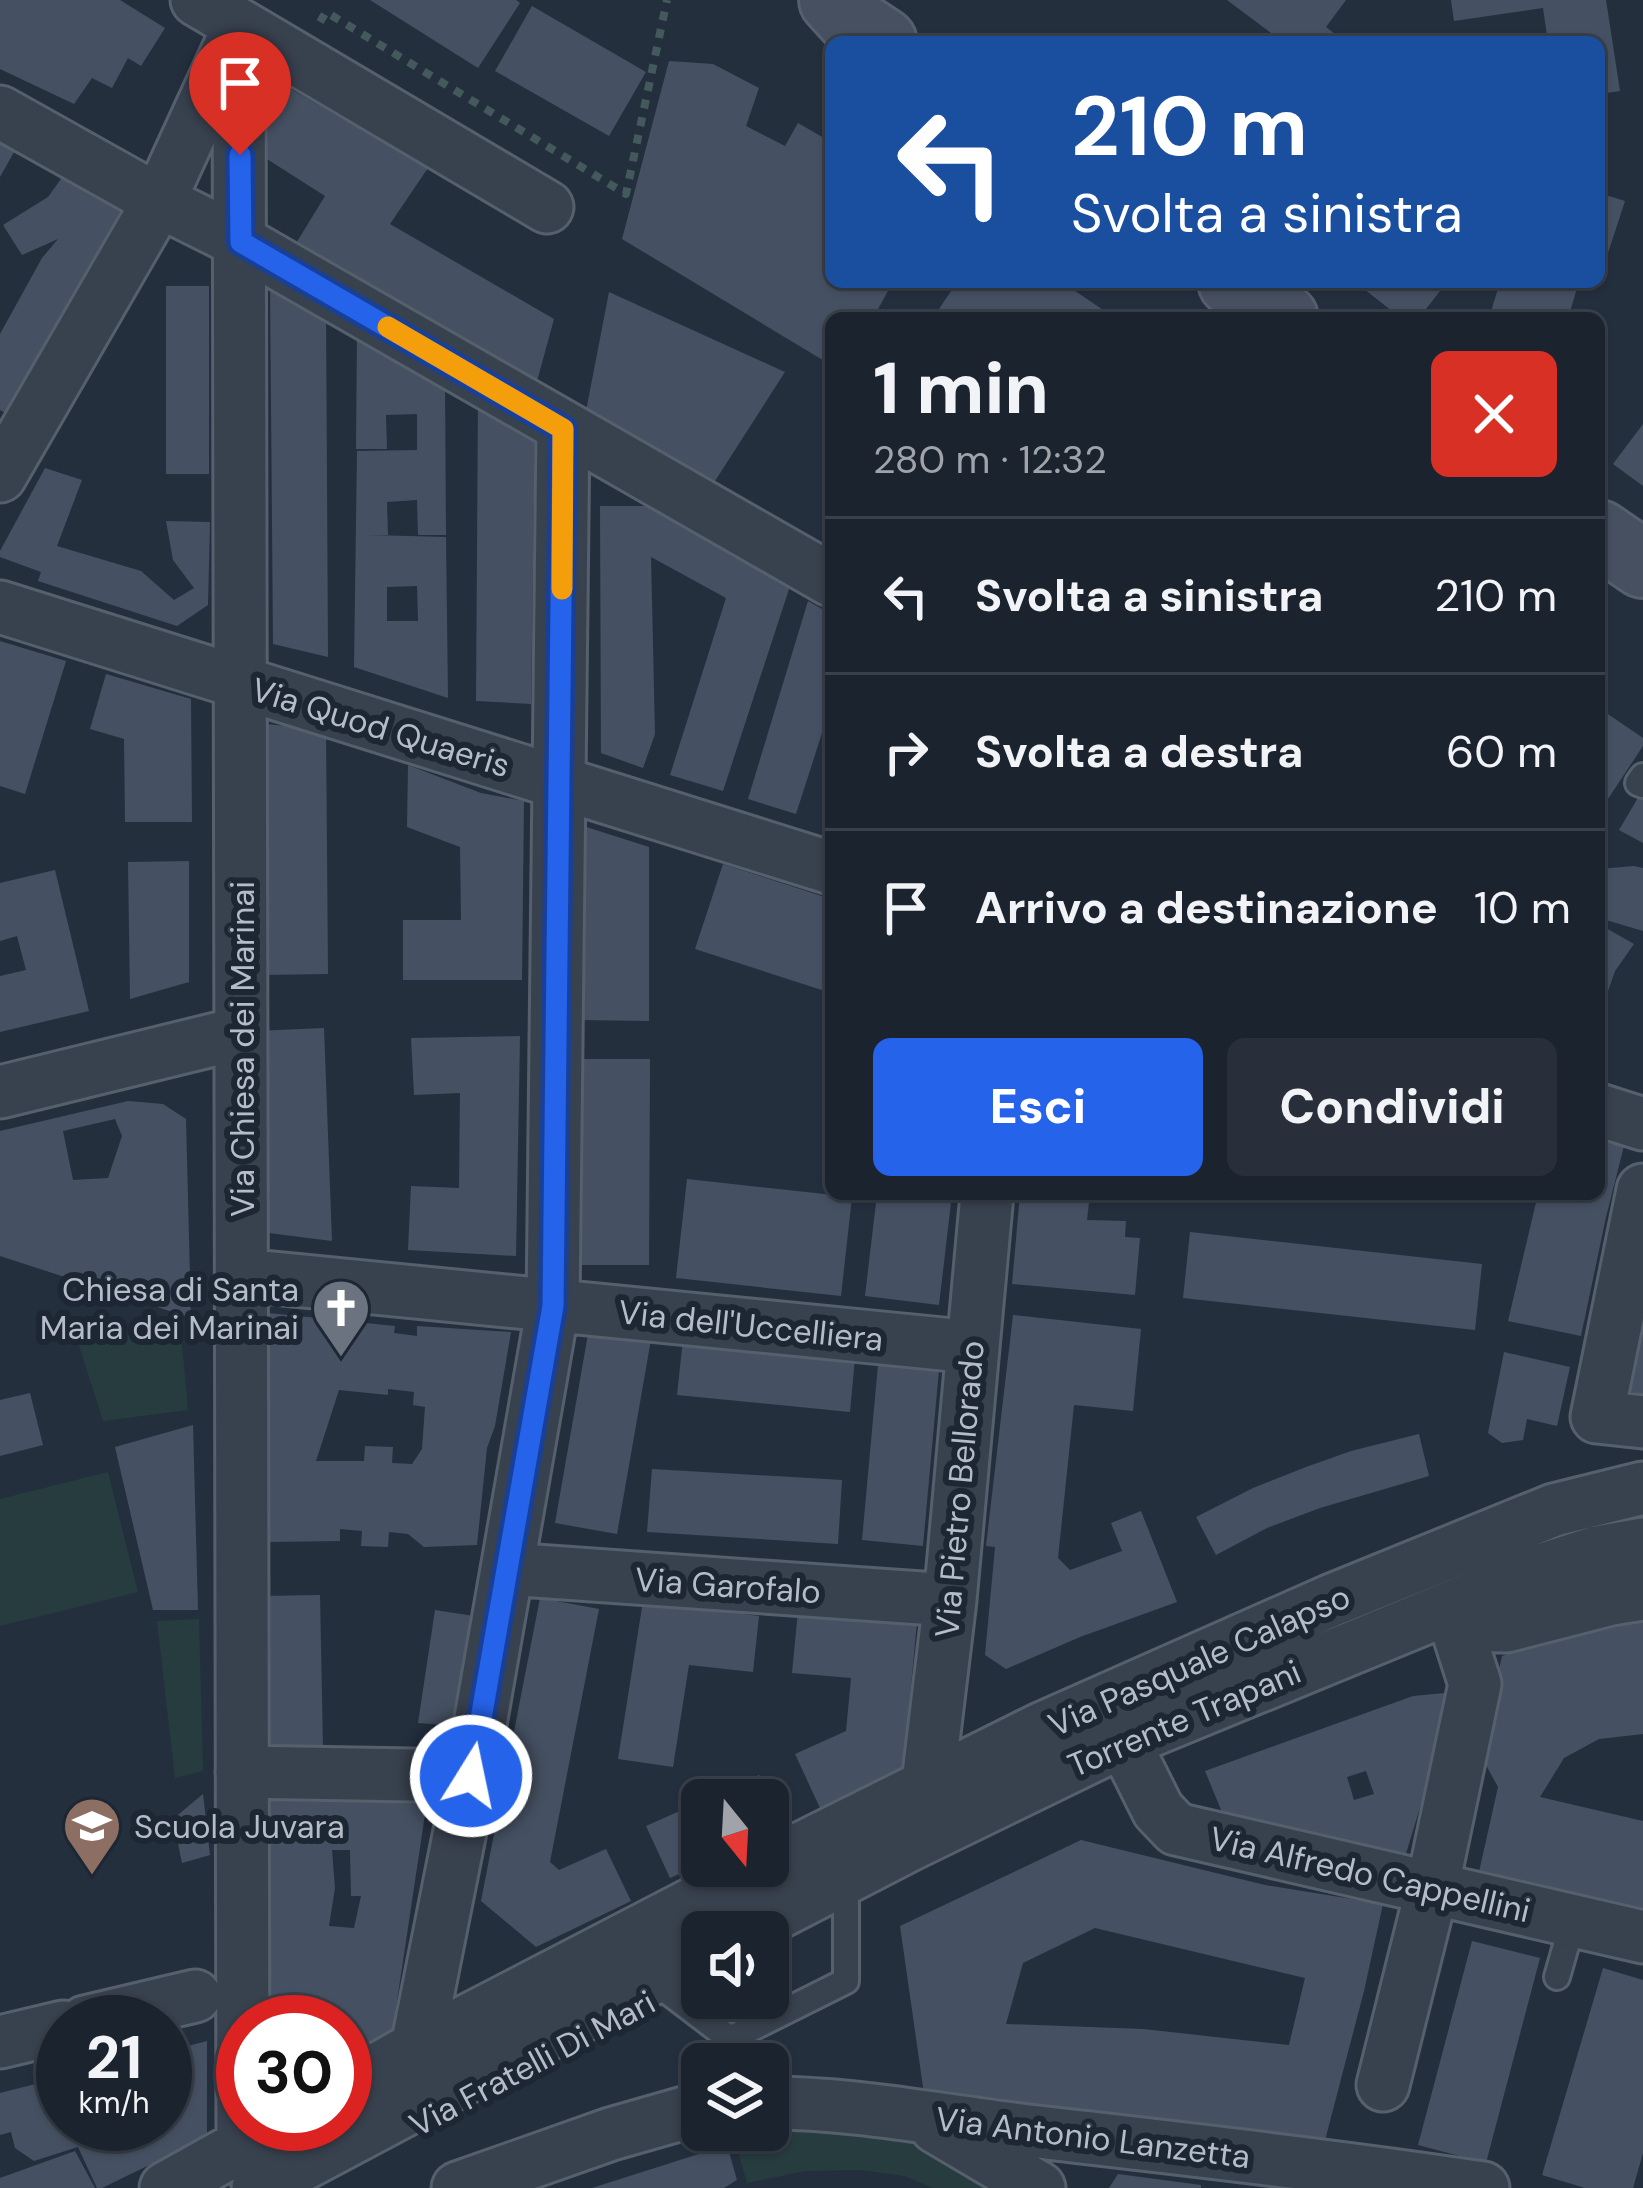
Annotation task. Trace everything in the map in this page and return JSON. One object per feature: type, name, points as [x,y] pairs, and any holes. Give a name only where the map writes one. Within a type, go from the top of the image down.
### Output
[{"type":"main road","points":[[833,0],[874,36]]},
{"type":"main road","points":[[1241,288],[1275,312]]},
{"type":"main road","points":[[1605,538],[1643,564]]},
{"type":"street","points":[[0,476],[159,201],[230,8],[298,60],[547,207]]},
{"type":"street","name":"Via Chiesa dei Marinai","points":[[230,8],[241,242],[242,1772],[261,2152]]},
{"type":"street","points":[[0,112],[241,242],[825,577]]},
{"type":"street","points":[[417,2047],[471,1776],[553,1306],[563,429]]},
{"type":"street","name":"Via Quod Quaeris","points":[[0,607],[825,866]]},
{"type":"street","points":[[0,1092],[242,1033]]},
{"type":"street","points":[[1605,1112],[1643,1124]]},
{"type":"street","points":[[1620,1419],[1643,1190]]},
{"type":"street","name":"Via Pietro Bellorado","points":[[928,1783],[950,1600],[986,1200]]},
{"type":"street","name":"Via dell'Uccelliera","points":[[242,1275],[973,1347]]},
{"type":"street","name":"Via Pasquale Calapso","points":[[789,1855],[1043,1727],[1330,1600],[1554,1510],[1643,1488]]},
{"type":"street","name":"Torrente Trapani","points":[[782,1911],[1106,1749],[1544,1569],[1643,1544]]},
{"type":"street","points":[[789,1929],[1132,1760],[1456,1625],[1562,1585],[1643,1565]]},
{"type":"street","name":"Via Garofalo","points":[[507,1569],[950,1600]]},
{"type":"street","points":[[1456,1625],[1506,1625],[1643,1594]]},
{"type":"street","points":[[1383,2085],[1432,1889],[1475,1684],[1456,1625]]},
{"type":"street","name":"Via Alfredo Cappellini","points":[[1132,1760],[1158,1810],[1176,1829],[1643,1937]]},
{"type":"street","points":[[242,1772],[471,1776]]},
{"type":"street","name":"Via Pasquale Calapso","points":[[372,2073],[726,1887]]},
{"type":"street","points":[[166,2188],[485,2065],[681,1963]]},
{"type":"street","name":"Via Fratelli Di Mari","points":[[300,2188],[681,1984]]},
{"type":"street","points":[[192,1997],[196,1996]]},
{"type":"street","points":[[0,2042],[36,2033]]},
{"type":"street","name":"Via Antonio Lanzetta","points":[[789,2103],[856,2106],[1483,2188]]},
{"type":"street","points":[[458,2188],[681,2114]]},
{"type":"street","points":[[917,2115],[1039,2188]]},
{"type":"lane","points":[[789,2010],[846,1982],[846,1900]]},
{"type":"lane","points":[[1557,1977],[1573,1921]]},
{"type":"lane","points":[[714,2019],[730,2039],[771,2019]]},
{"type":"path","points":[[298,60],[326,12],[626,194],[667,0]]},
{"type":"green space","points":[[70,1317],[182,1344],[188,1410],[103,1421]]},
{"type":"green space","points":[[108,1472],[138,1592],[0,1626],[0,1499]]},
{"type":"green space","points":[[199,1619],[203,1771],[175,1778],[157,1621]]},
{"type":"green space","points":[[789,2124],[913,2140],[1013,2188],[933,2188],[904,2176],[861,2170],[805,2171],[747,2183],[738,2151],[789,2151]]},
{"type":"building","points":[[0,0],[120,0],[165,28],[141,66],[128,58],[112,88],[92,78],[74,104],[0,69]]},
{"type":"building","points":[[370,0],[516,0],[520,3],[478,68]]},
{"type":"building","points":[[1227,0],[1346,0],[1326,27],[1337,36],[1275,36]]},
{"type":"building","points":[[1451,0],[1606,0],[1620,91],[1605,93],[1605,36],[1547,36],[1543,8],[1454,21]]},
{"type":"building","points":[[532,6],[646,72],[609,136],[495,71]]},
{"type":"building","points":[[669,61],[713,64],[759,88],[746,126],[785,146],[798,123],[825,139],[825,288],[890,288],[876,312],[825,312],[825,361],[622,239]]},
{"type":"building","points":[[256,69],[428,168],[390,224],[554,319],[536,385],[295,245],[325,196],[256,152]]},
{"type":"building","points":[[0,134],[18,145],[0,177]]},
{"type":"building","points":[[76,158],[131,192],[7,414],[0,410],[0,334],[42,258],[58,239],[22,255],[3,225],[48,197]]},
{"type":"building","points":[[1605,195],[1625,201],[1605,252]]},
{"type":"building","points":[[270,281],[326,310],[328,657],[273,644]]},
{"type":"building","points":[[166,286],[209,286],[209,474],[166,474]]},
{"type":"building","points":[[953,288],[1071,288],[1106,312],[937,312]]},
{"type":"building","points":[[1363,288],[1442,288],[1424,312],[1393,312]]},
{"type":"building","points":[[1498,288],[1577,288],[1570,312],[1491,312]]},
{"type":"building","points":[[609,292],[785,372],[715,481],[586,411]]},
{"type":"building","points":[[357,334],[445,377],[446,535],[418,535],[417,500],[387,502],[388,535],[369,535],[446,537],[448,698],[354,667],[357,451],[417,450],[417,414],[386,415],[387,449],[356,449]],"holes":[[[417,586],[418,621],[387,621],[387,587]]]},
{"type":"building","points":[[478,398],[535,429],[531,704],[476,701]]},
{"type":"building","points":[[1643,424],[1643,486],[1613,464]]},
{"type":"building","points":[[45,468],[82,480],[57,546],[141,571],[174,600],[194,588],[173,560],[166,521],[210,522],[208,605],[177,626],[38,581],[41,572],[0,557]]},
{"type":"building","points":[[600,506],[650,506],[791,583],[723,791],[670,775],[726,598],[651,557],[655,734],[643,768],[601,753]]},
{"type":"building","points":[[808,601],[825,611],[825,724],[796,814],[748,799]]},
{"type":"building","points":[[0,641],[66,661],[25,794],[0,786]]},
{"type":"building","points":[[106,674],[191,699],[192,822],[125,822],[124,739],[90,729]]},
{"type":"building","points":[[1605,712],[1643,738],[1643,746],[1605,803]]},
{"type":"building","points":[[256,723],[326,730],[328,974],[260,975]]},
{"type":"building","points":[[408,765],[481,793],[524,801],[522,980],[403,980],[403,920],[461,920],[460,847],[407,827]]},
{"type":"building","points":[[1639,796],[1643,798],[1643,843],[1619,830]]},
{"type":"building","points":[[580,825],[649,847],[649,1021],[580,1020]]},
{"type":"building","points":[[189,861],[189,982],[130,999],[128,862]]},
{"type":"building","points":[[723,864],[825,897],[825,991],[695,949]]},
{"type":"building","points":[[1605,868],[1643,868],[1643,931],[1605,920]]},
{"type":"building","points":[[55,870],[89,1011],[0,1032],[0,976],[26,970],[17,936],[0,941],[0,883]]},
{"type":"building","points":[[1605,927],[1634,944],[1615,971],[1605,1000]]},
{"type":"building","points":[[324,1028],[332,1241],[261,1232],[256,1031]]},
{"type":"building","points":[[520,1036],[516,1256],[408,1250],[411,1186],[459,1188],[460,1093],[414,1095],[411,1038]]},
{"type":"building","points":[[579,1059],[650,1059],[649,1265],[579,1265]]},
{"type":"building","points":[[128,1101],[163,1104],[186,1119],[191,1318],[0,1256],[0,1131]],"holes":[[[115,1119],[122,1136],[108,1178],[73,1180],[63,1131]]]},
{"type":"building","points":[[1605,1128],[1627,1134],[1581,1336],[1508,1321],[1537,1200],[1605,1200]]},
{"type":"building","points":[[687,1179],[852,1200],[841,1296],[676,1278]]},
{"type":"building","points":[[876,1200],[951,1200],[939,1305],[865,1296]]},
{"type":"building","points":[[1019,1200],[1089,1200],[1087,1220],[1126,1221],[1125,1237],[1140,1238],[1135,1295],[1012,1284]]},
{"type":"building","points":[[1190,1232],[1482,1264],[1475,1330],[1183,1298]]},
{"type":"building","points":[[1643,1289],[1643,1394],[1616,1389]]},
{"type":"building","points":[[268,1313],[395,1326],[394,1333],[417,1336],[417,1326],[511,1332],[487,1448],[477,1545],[424,1547],[408,1534],[389,1532],[388,1547],[361,1546],[362,1531],[340,1529],[340,1541],[268,1542]],"holes":[[[388,1389],[414,1392],[413,1405],[425,1407],[422,1449],[412,1464],[392,1463],[393,1447],[365,1446],[364,1461],[316,1461],[339,1390],[388,1395]]]},
{"type":"building","points":[[1013,1315],[1141,1329],[1133,1411],[1074,1405],[1058,1558],[1070,1570],[1122,1551],[1111,1523],[1141,1511],[1177,1602],[1006,1669],[985,1655],[995,1547],[986,1546]]},
{"type":"building","points":[[591,1317],[653,1328],[617,1534],[555,1523]]},
{"type":"building","points":[[684,1330],[856,1347],[850,1412],[677,1395]]},
{"type":"building","points":[[1504,1352],[1570,1367],[1557,1426],[1527,1419],[1523,1440],[1502,1443],[1488,1433]]},
{"type":"building","points":[[879,1354],[940,1359],[923,1546],[862,1540]]},
{"type":"building","points":[[30,1393],[43,1445],[0,1456],[0,1400]]},
{"type":"building","points":[[193,1425],[198,1610],[153,1610],[115,1447]]},
{"type":"building","points":[[1419,1434],[1429,1476],[1320,1508],[1267,1528],[1216,1555],[1196,1517],[1306,1467]]},
{"type":"building","points":[[652,1469],[842,1480],[838,1544],[647,1532]]},
{"type":"building","points":[[320,1595],[323,1748],[265,1749],[263,1596]]},
{"type":"building","points":[[540,1598],[599,1609],[550,1862],[559,1870],[606,1849],[631,1901],[536,1947],[481,1901]]},
{"type":"building","points":[[643,1601],[759,1616],[753,1672],[689,1665],[673,1767],[618,1759]]},
{"type":"building","points":[[435,1610],[474,1616],[456,1726],[418,1723]]},
{"type":"building","points":[[798,1611],[917,1622],[903,1770],[820,1808],[795,1754],[846,1731],[851,1678],[792,1673]]},
{"type":"building","points":[[1643,1616],[1643,1734],[1599,1739],[1564,1758],[1540,1797],[1643,1821],[1643,1910],[1479,1872],[1498,1787],[1480,1754],[1502,1656],[1565,1633]]},
{"type":"building","points":[[1455,1692],[1401,1870],[1231,1834],[1205,1771],[1413,1696]],"holes":[[[1366,1771],[1374,1794],[1354,1800],[1347,1777]]]},
{"type":"building","points":[[203,1794],[210,1855],[182,1863],[173,1819]]},
{"type":"building","points":[[269,1801],[427,1801],[391,2041],[372,2050],[372,1995],[265,1995]],"holes":[[[332,1850],[350,1850],[351,1896],[361,1896],[354,1928],[329,1926],[335,1888]]]},
{"type":"building","points":[[681,1810],[681,1873],[670,1878],[646,1826]]},
{"type":"building","points":[[1081,1840],[1265,1885],[1383,1904],[1323,2148],[924,2094],[900,1926]],"holes":[[[1095,1928],[1305,1978],[1289,2045],[1143,2029],[1006,2024],[1023,1963]]]},
{"type":"building","points":[[1472,1941],[1540,1958],[1486,2163],[1418,2145]]},
{"type":"building","points":[[1603,1968],[1643,1980],[1643,2153],[1633,2188],[1585,2188],[1542,2175]]},
{"type":"building","points":[[207,2041],[207,2137],[192,2144],[192,2045]]},
{"type":"building","points":[[36,2084],[36,2151],[65,2151],[34,2161],[15,2148],[11,2132],[0,2135],[0,2093]]},
{"type":"building","points":[[75,2151],[95,2188],[0,2188],[0,2178]]},
{"type":"building","points":[[80,2151],[178,2151],[102,2188],[97,2188]]},
{"type":"building","points":[[708,2151],[729,2151],[737,2180],[724,2188],[592,2188]]},
{"type":"building","points":[[1118,2174],[1201,2185],[1201,2188],[1109,2188]]},
{"type":"slow traffic","points":[[388,327],[563,429],[562,589]]},
{"type":"place","name":"Chiesa di Santa Maria dei Marinai","points":[[341,1359]]},
{"type":"place","name":"Scuola Juvara","points":[[92,1877]]},
{"type":"route","points":[[240,155],[241,242],[563,429],[553,1306],[471,1776]]}]
